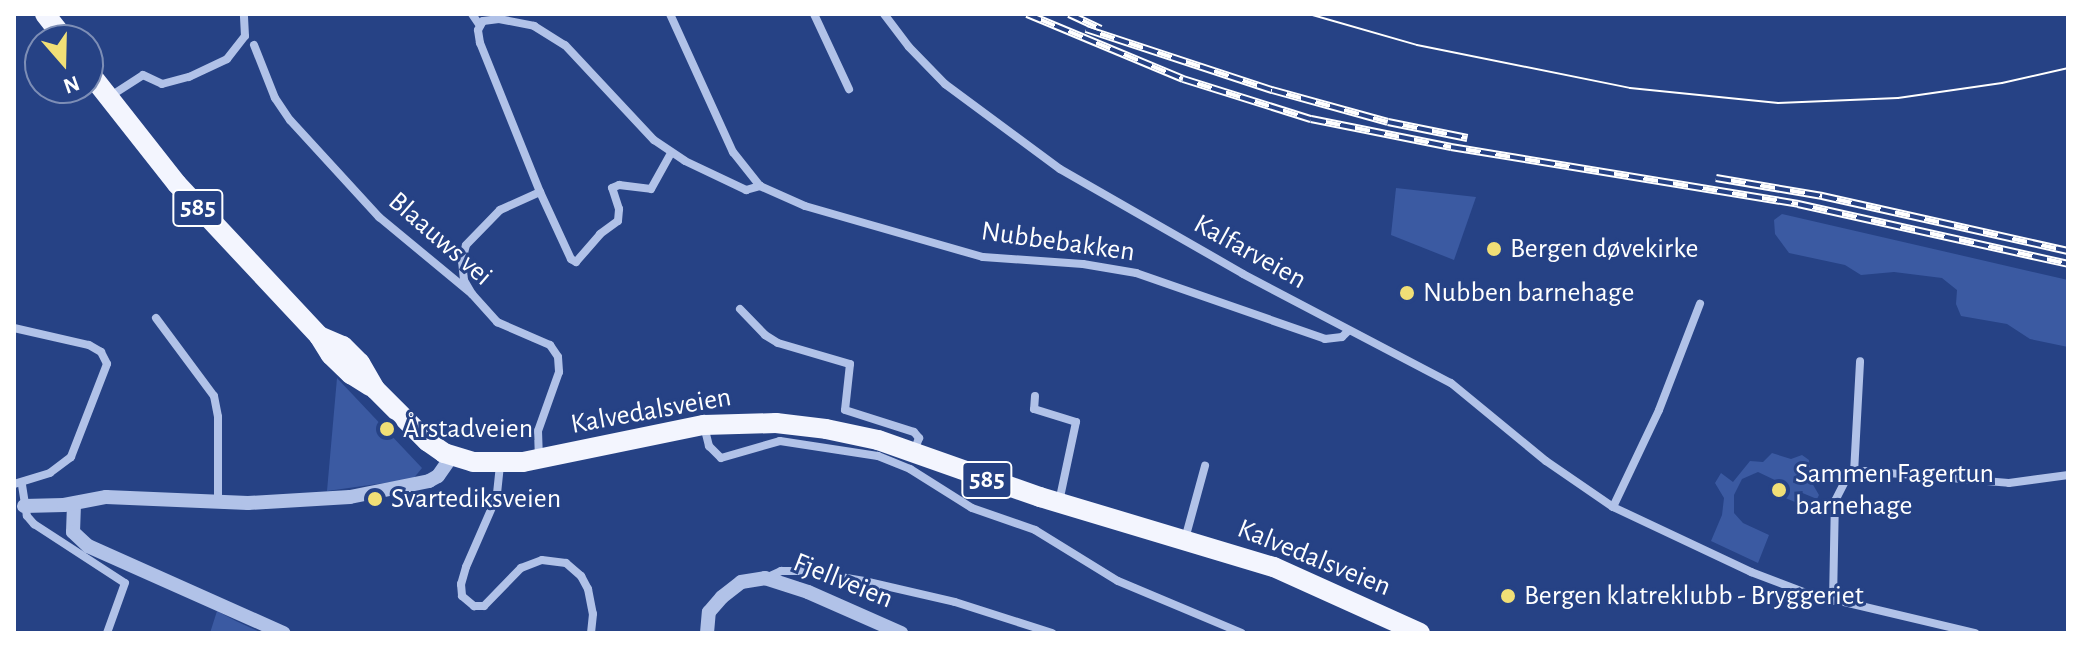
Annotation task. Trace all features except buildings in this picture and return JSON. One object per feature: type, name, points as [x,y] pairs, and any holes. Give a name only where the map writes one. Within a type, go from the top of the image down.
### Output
[{"type":"main road","name":"585","points":[[104,93],[177,184],[351,374],[375,389],[420,436],[452,456],[500,465],[539,459]]},
{"type":"main road","name":"Kalvedalsveien","points":[[539,459],[704,425],[776,423],[826,429],[914,452],[1059,503],[1185,540],[1317,584],[1420,633]]},
{"type":"street","points":[[108,98],[143,75],[162,84],[189,77],[227,59],[245,36],[244,14]]},
{"type":"street","points":[[472,14],[480,26],[483,54],[571,259],[576,262],[600,234],[618,221],[619,209],[612,188],[619,185],[651,189],[671,153]]},
{"type":"street","name":"Nubbebakken","points":[[670,14],[733,152],[760,186],[805,206],[983,257],[1083,264],[1136,273],[1325,339],[1342,337],[1348,331]]},
{"type":"street","points":[[814,14],[849,89]]},
{"type":"street","name":"Kalfarveien","points":[[884,14],[933,74],[1041,156],[1348,331],[1471,396],[1546,461],[1613,507],[1751,572],[1833,601],[1975,633]]},
{"type":"street","name":"Nubbebakken","points":[[480,26],[488,18],[516,20],[534,26],[565,45],[639,126],[671,153],[746,190],[760,186]]},
{"type":"street","name":"Blaauws vei","points":[[254,45],[275,98],[290,120],[379,217],[472,294],[497,322],[550,345],[558,357],[559,372],[538,431],[539,459]]},
{"type":"street","points":[[472,294],[464,280],[462,261],[466,245],[500,210],[540,192]]},
{"type":"street","points":[[1613,507],[1659,410],[1700,304]]},
{"type":"street","points":[[740,309],[765,335],[778,343],[850,364],[845,410],[914,432],[919,438],[914,452]]},
{"type":"street","points":[[156,318],[214,396],[218,417],[218,501]]},
{"type":"street","points":[[14,328],[89,345],[101,352],[107,364],[71,457],[50,473],[18,484],[19,506],[47,535],[123,579],[124,592],[107,633]]},
{"type":"street","points":[[1854,473],[1860,361]]},
{"type":"street","points":[[1035,396],[1034,409],[1076,422],[1059,503]]},
{"type":"street","points":[[704,425],[709,446],[721,458],[780,441],[878,456],[910,469],[972,508],[1035,530],[1118,581],[1242,633]]},
{"type":"street","points":[[19,506],[74,504],[106,497],[269,503],[373,493],[429,481],[438,476],[452,456]]},
{"type":"street","points":[[500,465],[497,496],[466,567],[461,584],[462,596],[474,606],[484,606],[521,568],[554,560],[574,570],[588,589],[593,614],[591,633]]},
{"type":"street","points":[[1185,540],[1205,466]]},
{"type":"street","points":[[1833,601],[1836,493],[1848,476],[1854,473],[2009,483],[2068,475]]},
{"type":"street","points":[[74,504],[73,532],[88,546],[283,633]]},
{"type":"street","points":[[707,633],[709,612],[722,597],[741,582],[765,578],[781,571],[805,571],[864,581],[955,602],[1052,633]]},
{"type":"street","name":"Fjellveien","points":[[765,578],[808,592],[901,633]]},
{"type":"shaded area","points":[[1396,188],[1476,197],[1454,260],[1391,235]]},
{"type":"shaded area","points":[[1782,214],[2068,280],[2068,347],[2030,339],[2007,324],[1961,316],[1956,304],[1957,290],[1942,278],[1894,272],[1861,275],[1845,265],[1789,253],[1775,234],[1774,220]]},
{"type":"shaded area","points":[[337,378],[422,468],[413,479],[327,491]]},
{"type":"shaded area","points":[[1772,453],[1791,459],[1802,455],[1809,460],[1812,483],[1819,495],[1817,499],[1800,492],[1795,502],[1783,497],[1787,486],[1758,472],[1742,479],[1734,495],[1734,513],[1743,523],[1769,535],[1758,563],[1711,541],[1722,515],[1724,498],[1715,483],[1721,473],[1733,482],[1750,461],[1763,462]]},
{"type":"shaded area","points":[[217,611],[236,621],[262,633],[210,633]]},
{"type":"tram line","points":[[1309,14],[1417,45],[1630,88],[1778,103],[1898,98],[2002,83],[2068,68]]},
{"type":"railway","points":[[1027,14],[1183,79],[1311,119],[1451,147],[1798,204],[2068,264]]},
{"type":"railway","points":[[1069,14],[1101,29]]},
{"type":"railway","points":[[1086,29],[1272,90],[1388,122],[1467,138]]},
{"type":"railway","points":[[1716,178],[1822,196],[2068,251]]},
{"type":"place","name":"Bergen døvekirke","points":[[1494,249]]},
{"type":"place","name":"Nubben barnehage","points":[[1407,293]]},
{"type":"place","name":"Årstadveien","points":[[387,429]]},
{"type":"place","name":"Sammen Fagertun barnehage","points":[[1779,490]]},
{"type":"place","name":"Svartediksveien","points":[[375,499]]},
{"type":"place","name":"Bergen klatreklubb - Bryggeriet","points":[[1508,596]]}]
